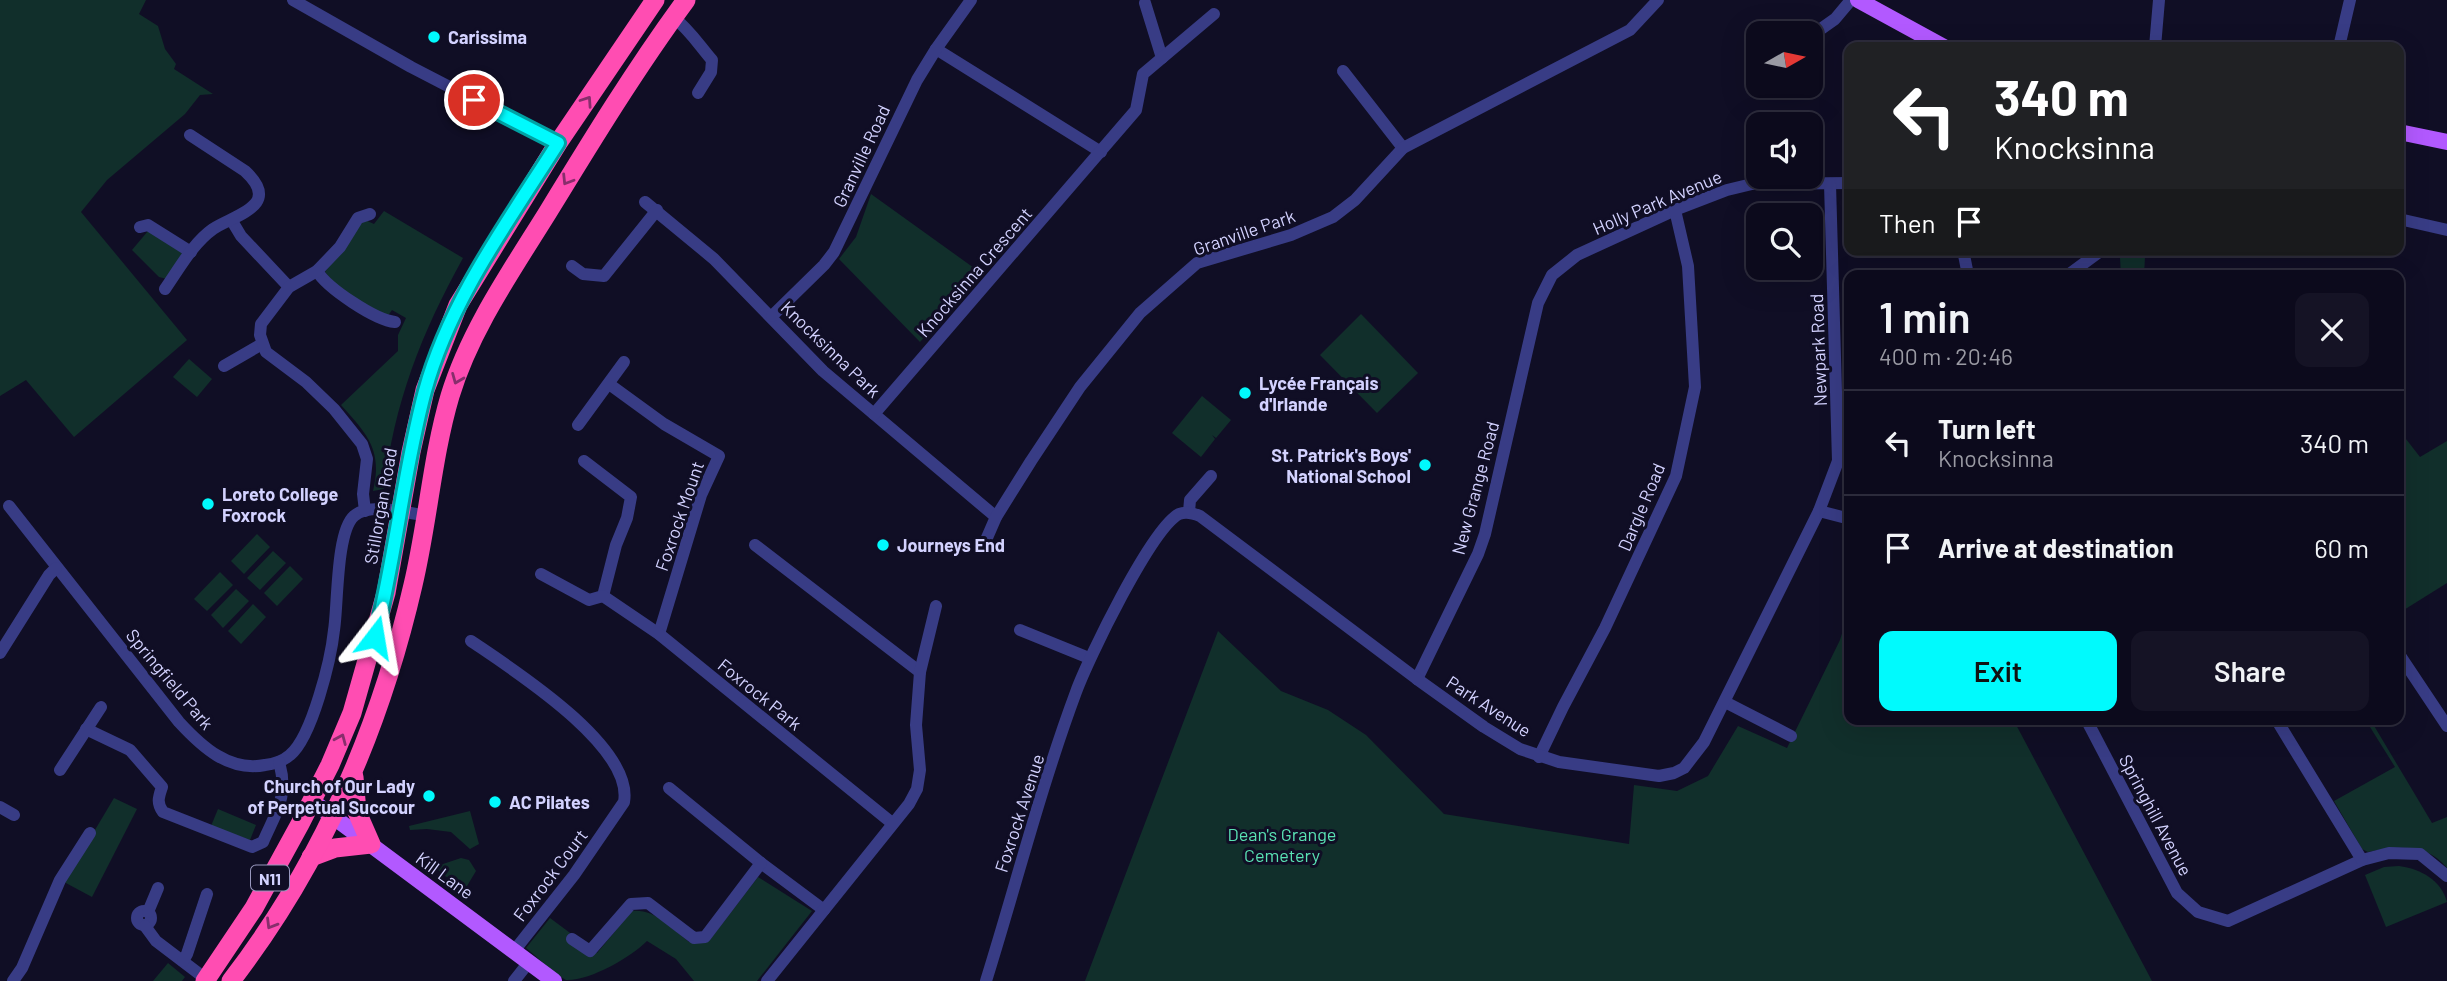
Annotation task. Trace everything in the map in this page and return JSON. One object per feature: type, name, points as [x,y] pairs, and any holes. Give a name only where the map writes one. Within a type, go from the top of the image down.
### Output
[{"type":"highway","name":"Stillorgan Road","points":[[308,809],[352,713],[386,593],[425,390],[458,305],[558,143],[655,0]]},
{"type":"highway","name":"N11","points":[[231,981],[256,949],[311,857],[354,772],[393,665],[414,583],[436,455],[451,395],[469,351],[496,297],[538,228],[685,0]]},
{"type":"highway","points":[[311,857],[335,848],[371,844],[357,812],[354,772]]},
{"type":"highway","name":"N11","points":[[206,980],[254,908],[308,809]]},
{"type":"main road","points":[[1858,0],[1935,42]]},
{"type":"main road","points":[[2404,133],[2447,142]]},
{"type":"main road","name":"Kill Lane","points":[[308,809],[333,816],[554,981]]},
{"type":"street","points":[[293,0],[411,67],[558,143]]},
{"type":"street","name":"Granville Road","points":[[772,316],[834,252],[917,80],[971,0]]},
{"type":"street","name":"Granville Park","points":[[986,540],[996,517],[1080,387],[1140,313],[1197,263],[1291,235],[1333,217],[1355,200],[1403,148],[1630,30],[1658,0]]},
{"type":"street","points":[[1824,27],[1835,19],[1851,0]]},
{"type":"street","points":[[2155,42],[2159,0]]},
{"type":"street","points":[[2340,42],[2350,0]]},
{"type":"street","points":[[1145,3],[1162,58],[1214,15]]},
{"type":"street","points":[[673,17],[690,30],[702,50],[712,60],[712,72],[698,93]]},
{"type":"street","points":[[936,49],[1101,152]]},
{"type":"street","name":"Knocksinna Crescent","points":[[874,414],[1136,110],[1143,74],[1162,58]]},
{"type":"street","points":[[1343,71],[1403,148]]},
{"type":"street","points":[[165,289],[191,253],[213,229],[232,221],[253,207],[258,191],[257,184],[245,171],[190,135]]},
{"type":"street","name":"Holly Park Avenue","points":[[1530,338],[1538,303],[1552,275],[1577,255],[1675,210],[1727,190],[1752,184],[1844,183]]},
{"type":"street","name":"Newpark Road","points":[[1684,768],[1704,742],[1819,511],[1838,461],[1830,184]]},
{"type":"street","name":"Knocksinna Park","points":[[645,201],[714,259],[823,371],[996,517]]},
{"type":"street","points":[[572,265],[583,274],[604,276],[657,209]]},
{"type":"street","name":"Dargle Road","points":[[1539,757],[1605,628],[1676,476],[1695,387],[1688,266],[1675,210]]},
{"type":"street","points":[[365,511],[363,494],[368,470],[362,444],[334,409],[306,382],[275,361],[262,344],[261,324],[289,286],[317,271],[340,247],[358,218],[370,214]]},
{"type":"street","points":[[2404,220],[2447,230]]},
{"type":"street","points":[[232,221],[241,236],[289,286]]},
{"type":"street","points":[[140,227],[148,225],[191,253]]},
{"type":"street","points":[[2075,270],[2094,256]]},
{"type":"street","points":[[317,271],[330,287],[346,298],[381,320],[395,322]]},
{"type":"street","name":"New Grange Road","points":[[1417,679],[1463,588],[1485,534],[1530,338]]},
{"type":"street","points":[[224,366],[262,344]]},
{"type":"street","points":[[578,425],[624,362]]},
{"type":"street","name":"Foxrock Mount","points":[[609,384],[664,425],[719,456],[701,495],[659,634]]},
{"type":"street","points":[[584,461],[631,497],[603,597]]},
{"type":"street","points":[[1189,512],[1190,500],[1211,476]]},
{"type":"street","name":"Springfield Park","points":[[9,506],[196,740],[237,766],[258,767],[279,762]]},
{"type":"street","points":[[86,729],[137,756],[162,787],[158,797],[159,807],[163,812],[252,847],[263,842],[283,794],[279,762],[291,755],[300,744],[323,681],[332,644],[347,524],[355,514],[365,511],[401,511],[427,516]]},
{"type":"street","points":[[1819,511],[1844,517]]},
{"type":"street","name":"Park Avenue","points":[[1189,512],[1200,516],[1417,679],[1520,749],[1559,762],[1659,776],[1684,768]]},
{"type":"street","name":"Foxrock Avenue","points":[[986,981],[1066,721],[1090,658],[1142,562],[1168,525],[1179,514],[1189,512]]},
{"type":"street","points":[[755,545],[919,672]]},
{"type":"street","points":[[0,653],[56,568]]},
{"type":"street","name":"Foxrock Park","points":[[541,574],[589,600],[603,597],[659,634],[892,823]]},
{"type":"street","points":[[772,979],[909,804],[917,789],[920,770],[916,725],[919,672],[936,606]]},
{"type":"street","points":[[1020,630],[1090,658]]},
{"type":"street","name":"Foxrock Court","points":[[471,641],[539,688],[572,716],[604,750],[622,776],[626,790],[624,802],[574,875],[514,951]]},
{"type":"street","points":[[2404,662],[2447,726]]},
{"type":"street","points":[[1724,702],[1791,736]]},
{"type":"street","points":[[61,770],[101,707]]},
{"type":"street","name":"Springhill Avenue","points":[[2089,725],[2177,893],[2198,912],[2228,920],[2362,860],[2389,853],[2420,854],[2447,876]]},
{"type":"street","points":[[2280,725],[2362,860]]},
{"type":"street","points":[[669,788],[824,910]]},
{"type":"street","points":[[0,807],[14,815]]},
{"type":"street","points":[[13,981],[22,968],[60,880],[90,833]]},
{"type":"street","points":[[572,939],[590,951],[631,904],[639,902],[648,903],[694,938],[705,937],[761,863]]},
{"type":"street","points":[[158,888],[146,919],[156,941],[206,980]]},
{"type":"street","points":[[183,961],[207,894]]},
{"type":"street","points":[[514,981],[529,962]]},
{"type":"green space","points":[[0,0],[146,0],[139,14],[158,26],[165,49],[176,64],[174,69],[213,94],[200,95],[185,114],[107,180],[81,212],[187,340],[74,437],[26,380],[0,396]]},
{"type":"green space","points":[[871,194],[981,273],[920,342],[839,259],[856,237]]},
{"type":"green space","points":[[384,211],[463,258],[434,314],[402,398],[384,489],[373,491],[376,477],[374,453],[365,434],[341,405],[398,351],[398,335],[406,318],[392,310],[387,317],[342,292],[325,272],[363,219],[374,224]]},
{"type":"green space","points":[[148,231],[182,252],[182,260],[167,279],[159,277],[132,250]]},
{"type":"green space","points":[[2145,257],[2144,270],[2121,270],[2120,258]]},
{"type":"green space","points":[[1361,314],[1418,373],[1377,413],[1320,355]]},
{"type":"green space","points":[[189,359],[212,379],[197,397],[173,377]]},
{"type":"green space","points":[[1202,396],[1231,420],[1216,438],[1212,435],[1215,439],[1201,457],[1172,433]]},
{"type":"green space","points":[[2404,436],[2420,457],[2447,441],[2447,583],[2404,610]]},
{"type":"green space","points":[[257,534],[270,547],[244,574],[231,561]]},
{"type":"green space","points":[[273,551],[286,563],[260,590],[247,578]]},
{"type":"green space","points":[[290,566],[303,579],[277,606],[264,593]]},
{"type":"green space","points":[[220,572],[233,585],[207,611],[194,599]]},
{"type":"green space","points":[[236,589],[249,601],[223,628],[211,615]]},
{"type":"green space","points":[[253,604],[266,617],[241,644],[228,631]]},
{"type":"green space","name":"Dean's Grange Cemetery","points":[[1844,627],[1844,725],[2016,725],[2152,981],[1085,981],[1218,631],[1281,691],[1328,710],[1366,735],[1444,814],[1629,844],[1634,785],[1677,791],[1708,776],[1738,726],[1787,748]]},
{"type":"green space","points":[[2369,725],[2374,725],[2432,823],[2447,817],[2447,868],[2421,850],[2390,848],[2368,852],[2362,849],[2334,801],[2395,767]]},
{"type":"green space","points":[[114,798],[137,809],[92,897],[64,882]]},
{"type":"green space","points":[[218,809],[256,825],[250,840],[211,826]]},
{"type":"green space","points":[[470,811],[479,844],[470,849],[451,832],[410,830],[409,826]]},
{"type":"green space","points":[[461,858],[469,860],[476,871],[464,891],[434,867]]},
{"type":"green space","points":[[2399,866],[2429,877],[2440,888],[2447,902],[2386,927],[2365,875],[2384,867]]},
{"type":"green space","points":[[758,877],[812,911],[757,981],[694,981],[676,959],[647,941],[610,967],[587,977],[566,980],[526,948],[550,918],[597,953],[632,911],[649,913],[689,942],[709,941]]},
{"type":"green space","points":[[168,963],[185,977],[182,981],[153,981]]},
{"type":"place","name":"Carissima","points":[[434,37]]},
{"type":"place","name":"Lycée Français d'Irlande","points":[[1245,393]]},
{"type":"place","name":"St. Patrick's Boys' National School","points":[[1425,465]]},
{"type":"place","name":"Loreto College Foxrock","points":[[208,504]]},
{"type":"place","name":"Journeys End","points":[[883,545]]},
{"type":"place","name":"Church of Our Lady of Perpetual Succour","points":[[429,796]]},
{"type":"place","name":"AC Pilates","points":[[495,802]]},
{"type":"route","points":[[375,637],[386,593],[420,410],[440,346],[458,305],[481,265],[558,143],[474,100]]}]
